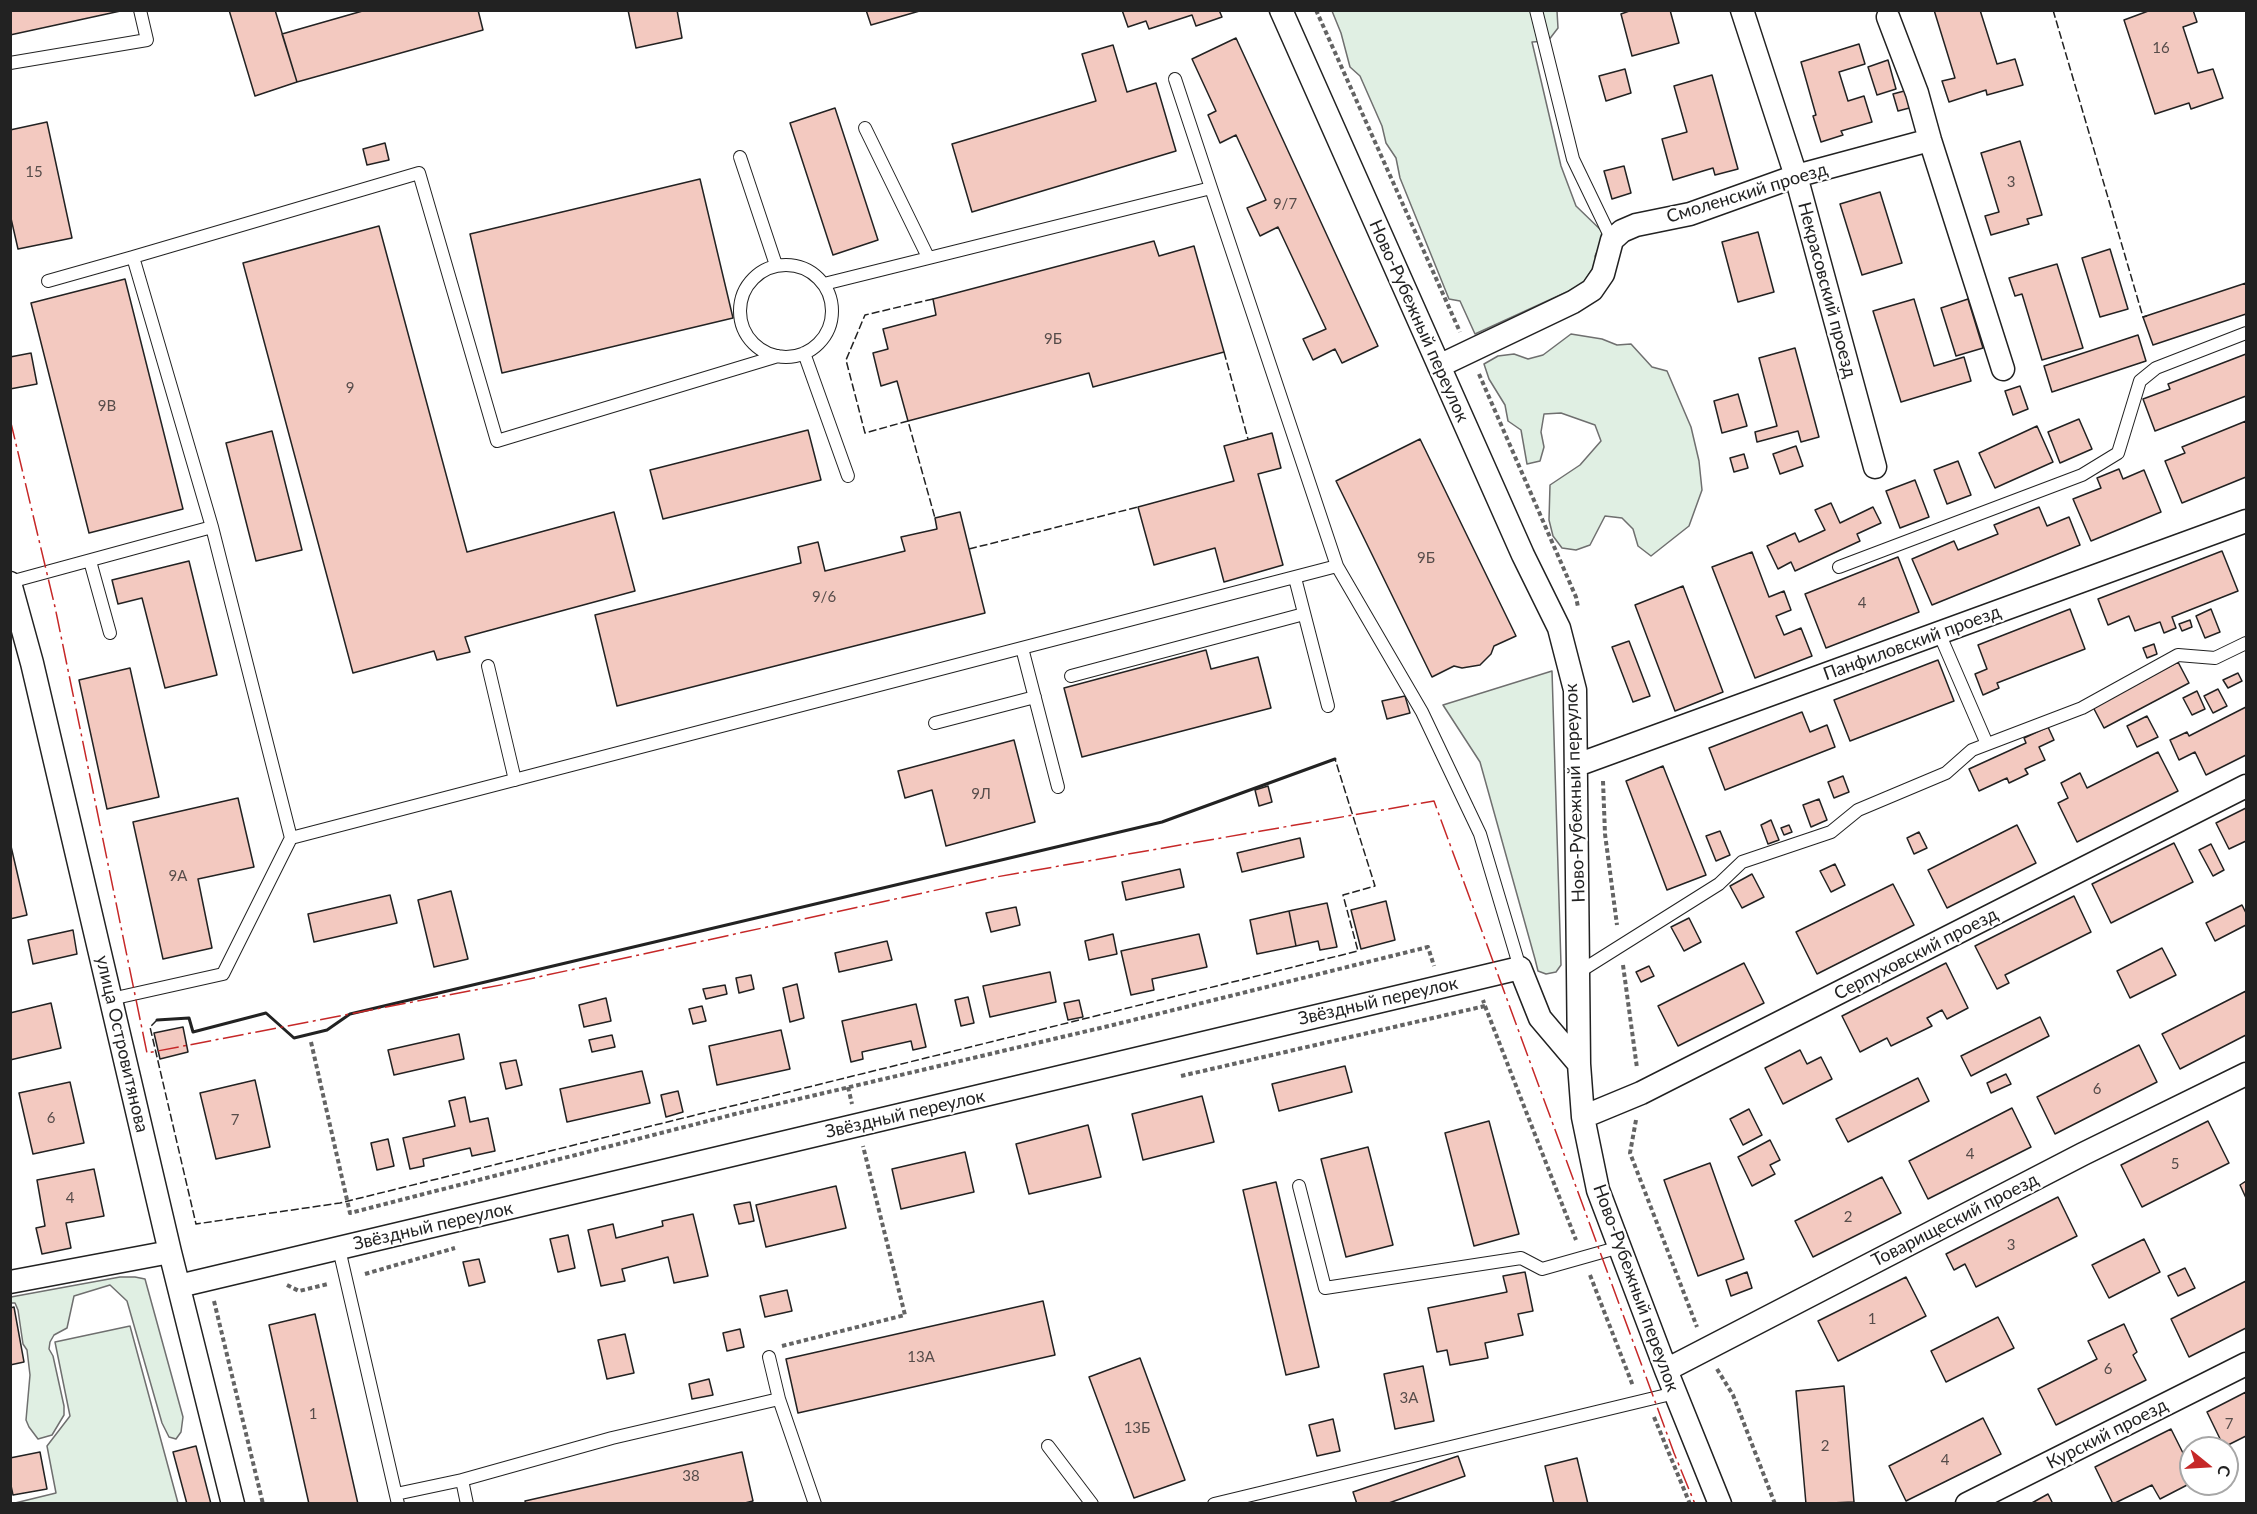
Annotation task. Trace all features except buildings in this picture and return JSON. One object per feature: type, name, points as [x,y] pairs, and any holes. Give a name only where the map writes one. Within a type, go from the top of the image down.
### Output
[{"type":"street","name":"Ново-Рубежный переулок","points":[[1281,10],[1523,555],[1559,628],[1575,690],[1579,1064],[1583,1117],[1598,1190],[1666,1371],[1720,1503]]},
{"type":"street","name":"Некрасовский проезд","points":[[1742,10],[1796,176],[1875,467]]},
{"type":"street","points":[[1887,14],[1917,93],[2003,369]]},
{"type":"street","name":"Смоленский проезд","points":[[1612,240],[1622,231],[1636,225],[1690,214],[1796,176],[1930,140]]},
{"type":"street","points":[[1438,366],[1574,302],[1592,290],[1604,274],[1612,240]]},
{"type":"street","name":"Панфиловский проезд","points":[[1577,765],[2247,520]]},
{"type":"street","name":"улица Островитянова","points":[[10,583],[33,663],[170,1252],[233,1503]]},
{"type":"street","name":"Серпуховский проезд","points":[[1583,1117],[1641,1093],[2247,786]]},
{"type":"street","points":[[1520,968],[1540,1018],[1579,1064]]},
{"type":"street","name":"Звёздный переулок","points":[[179,1286],[1520,968]]},
{"type":"street","name":"Товарищеский проезд","points":[[1666,1371],[2083,1154],[2247,1074]]},
{"type":"street","points":[[10,1282],[170,1252]]},
{"type":"street","name":"Курский проезд","points":[[1967,1503],[2247,1364]]},
{"type":"lane","points":[[10,63],[147,40],[140,10]]},
{"type":"lane","points":[[1536,10],[1573,159],[1612,240]]},
{"type":"lane","points":[[1175,79],[1337,566],[1422,712],[1480,834],[1520,968]]},
{"type":"lane","points":[[865,128],[928,257]]},
{"type":"lane","points":[[741,157],[776,265]]},
{"type":"lane","points":[[48,281],[419,173],[497,441],[778,356]]},
{"type":"lane","points":[[824,284],[1211,188]]},
{"type":"lane","points":[[111,999],[223,974],[291,838],[212,527],[133,256]]},
{"type":"lane","points":[[789,264],[803,267],[815,274],[824,284],[830,296],[831,323],[825,336],[804,354],[791,357],[765,352],[754,344],[745,332],[740,319],[740,305],[744,291],[752,279],[776,265],[789,264]]},
{"type":"lane","points":[[1839,567],[2082,475],[2118,453],[2140,381],[2156,368],[2247,333]]},
{"type":"lane","points":[[804,354],[848,476]]},
{"type":"lane","points":[[10,583],[212,527]]},
{"type":"lane","points":[[90,561],[110,633]]},
{"type":"lane","points":[[291,838],[1337,566]]},
{"type":"lane","points":[[1295,578],[1328,705]]},
{"type":"lane","points":[[1071,676],[1304,614]]},
{"type":"lane","points":[[1939,633],[1988,744]]},
{"type":"lane","points":[[1579,972],[1719,884],[1742,862],[1831,832],[1858,810],[1946,773],[1972,750],[2082,708],[2178,655],[2215,658],[2247,643]]},
{"type":"lane","points":[[1022,648],[1058,787]]},
{"type":"lane","points":[[488,666],[515,780]]},
{"type":"lane","points":[[935,723],[1035,697]]},
{"type":"lane","points":[[1299,1186],[1324,1288],[1521,1258],[1542,1269],[1620,1247]]},
{"type":"lane","points":[[339,1249],[397,1499],[612,1438],[779,1399]]},
{"type":"lane","points":[[769,1358],[779,1399],[814,1503]]},
{"type":"lane","points":[[1214,1503],[1675,1393]]},
{"type":"lane","points":[[1048,1446],[1092,1503]]},
{"type":"lane","points":[[462,1480],[467,1503]]},
{"type":"path","points":[[311,1042],[350,1213],[735,1114],[1113,1025],[1428,947],[1439,987]]},
{"type":"path","points":[[769,1358],[777,1347],[905,1316],[848,1087]]},
{"type":"path","points":[[209,1280],[263,1503]]},
{"type":"green space","points":[[1332,11],[1557,11],[1558,28],[1548,41],[1532,42],[1561,166],[1576,206],[1605,234],[1595,256],[1597,262],[1582,285],[1475,334],[1460,301],[1449,299],[1400,178],[1396,158],[1386,143],[1382,126],[1360,76],[1350,67],[1341,33]]},
{"type":"green space","points":[[1571,334],[1602,339],[1617,345],[1631,344],[1652,367],[1667,371],[1691,427],[1699,461],[1702,490],[1689,526],[1651,556],[1638,546],[1633,529],[1622,518],[1605,516],[1590,545],[1576,550],[1562,548],[1553,536],[1549,520],[1550,485],[1580,465],[1601,441],[1595,425],[1561,413],[1544,414],[1541,432],[1544,447],[1540,461],[1527,464],[1521,430],[1508,421],[1505,405],[1489,379],[1484,364],[1498,356],[1514,354],[1528,359],[1543,355]]},
{"type":"green space","points":[[1552,671],[1561,965],[1556,972],[1546,974],[1538,971],[1480,762],[1443,705]]},
{"type":"green space","points":[[120,1277],[145,1279],[183,1417],[181,1432],[176,1439],[169,1437],[162,1423],[127,1301],[110,1285],[74,1296],[67,1328],[54,1335],[50,1342],[49,1349],[53,1356],[64,1415],[52,1435],[38,1439],[26,1420],[30,1375],[27,1350],[23,1344],[18,1310],[15,1303],[11,1303],[11,1297]]},
{"type":"green space","points":[[130,1326],[178,1503],[15,1503],[56,1493],[47,1446],[70,1416],[55,1342]]},
{"type":"fence","points":[[2053,10],[2143,317],[2147,316]]},
{"type":"fence","points":[[933,299],[865,315],[846,360],[865,433],[908,421],[935,518]]},
{"type":"fence","points":[[1224,352],[1248,439]]},
{"type":"fence","points":[[969,549],[1138,507]]},
{"type":"fence","points":[[157,1020],[150,1027],[196,1224],[340,1203],[1358,951],[1343,895],[1375,886],[1335,759]]},
{"type":"wall","points":[[157,1020],[189,1018],[193,1032],[266,1013],[294,1038],[327,1030],[350,1014],[1162,822],[1335,759]]},
{"type":"power","points":[[10,419],[55,607],[147,1053],[506,984],[996,877],[1434,801],[1674,1453],[1695,1504]]}]
